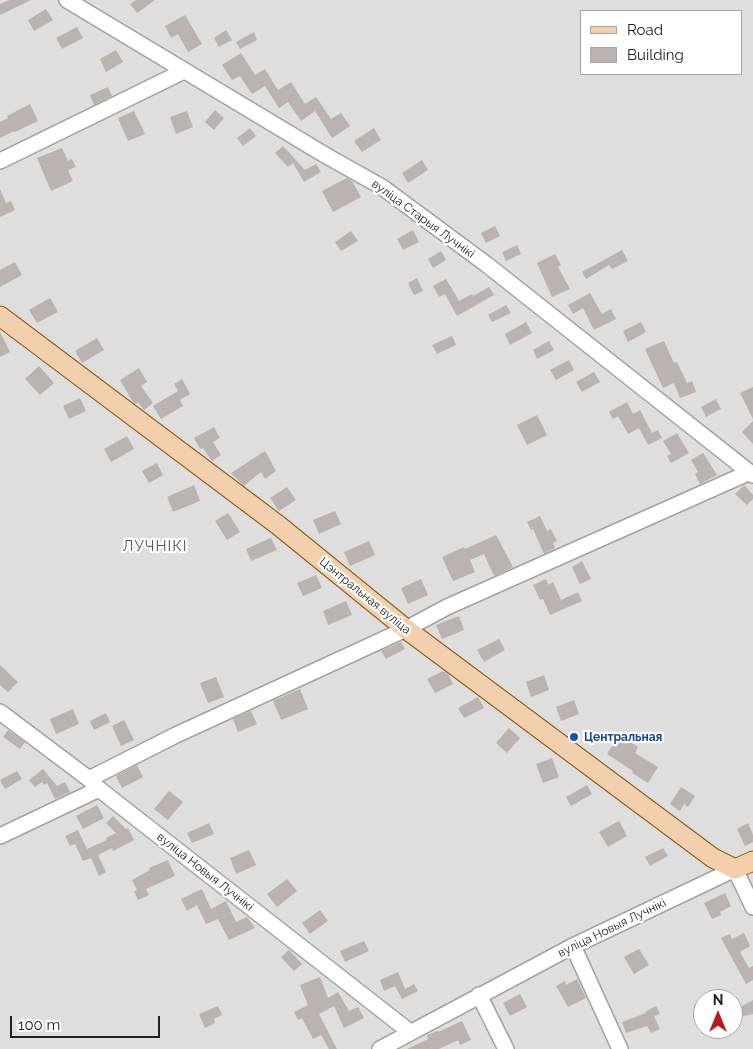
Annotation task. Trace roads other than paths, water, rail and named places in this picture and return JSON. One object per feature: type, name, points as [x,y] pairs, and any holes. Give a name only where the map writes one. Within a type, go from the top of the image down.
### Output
[{"type":"main road","name":"Цэнтральная вуліца","points":[[0,316],[278,525],[406,629],[713,858],[735,869]]},
{"type":"main road","points":[[735,869],[753,861]]},
{"type":"street","name":"вуліца Старыя Лучнікі","points":[[68,0],[184,71],[382,187],[486,264],[751,474]]},
{"type":"street","points":[[0,161],[184,71]]},
{"type":"street","points":[[0,836],[94,784],[176,734],[406,629],[447,607],[751,474]]},
{"type":"street","name":"вуліца Новыя Лучнікі","points":[[0,712],[410,1032]]},
{"type":"street","points":[[735,869],[753,907]]},
{"type":"street","name":"вуліца Новыя Лучнікі","points":[[380,1049],[573,946],[735,869]]},
{"type":"street","points":[[573,946],[620,1049]]},
{"type":"street","points":[[479,995],[506,1049]]},
{"type":"place","name":"Центральная","points":[[574,737]]},
{"type":"district","name":"ЛУЧНІКІ","points":[[155,546]]}]
